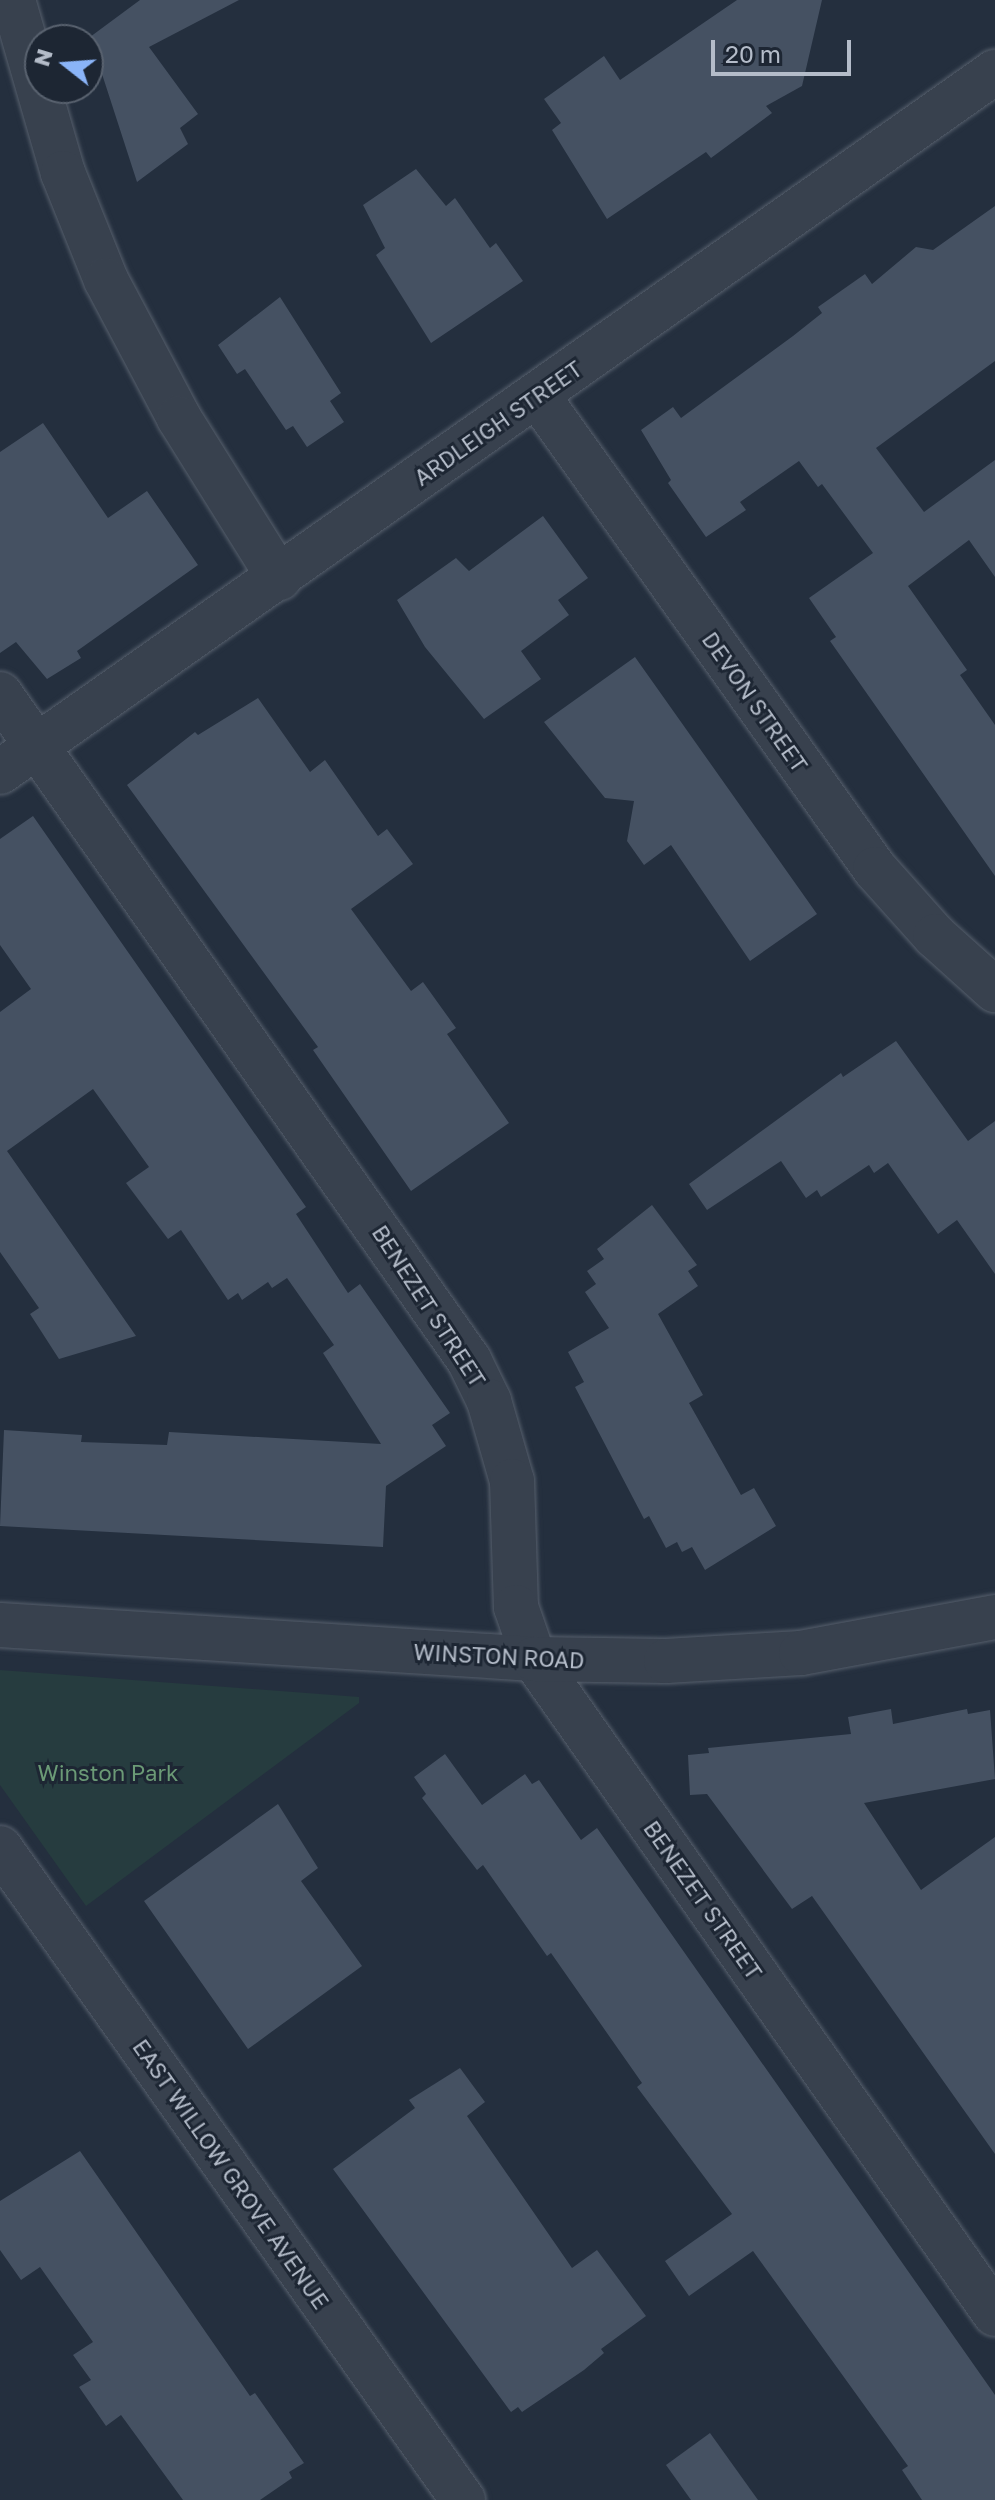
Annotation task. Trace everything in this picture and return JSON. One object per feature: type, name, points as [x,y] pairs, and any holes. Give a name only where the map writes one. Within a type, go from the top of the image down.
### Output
[{"type":"street","points":[[13,0],[63,173],[106,280],[179,418],[279,578]]},
{"type":"street","name":"ARDLEIGH STREET","points":[[0,772],[995,72]]},
{"type":"street","name":"DEVON STREET","points":[[537,395],[875,869],[935,936],[995,990]]},
{"type":"street","name":"BENEZET STREET","points":[[0,694],[469,1360],[507,1455],[517,1523],[516,1607],[534,1659],[995,2314]]},
{"type":"street","name":"WINSTON ROAD","points":[[0,1625],[534,1659],[721,1660],[801,1653],[995,1617]]},
{"type":"street","name":"EAST WILLOW GROVE AVENUE","points":[[0,1848],[463,2500]]},
{"type":"green space","name":"Winston Park","points":[[0,1670],[359,1697],[359,1703],[86,1906],[0,1785]]},
{"type":"building","points":[[140,0],[239,0],[149,47],[198,114],[180,128],[188,144],[137,182],[104,80],[104,27]]},
{"type":"building","points":[[737,0],[822,0],[802,86],[766,106],[772,113],[711,158],[706,152],[607,219],[552,130],[561,123],[544,99],[604,56],[620,80]]},
{"type":"building","points":[[416,169],[446,206],[455,198],[490,248],[496,243],[523,281],[431,343],[376,255],[385,248],[363,205]]},
{"type":"building","points":[[995,206],[995,361],[876,448],[924,512],[995,460],[995,577],[969,540],[908,586],[967,670],[960,675],[995,725],[995,876],[830,641],[836,637],[809,598],[873,553],[822,484],[818,487],[799,461],[740,502],[746,510],[706,537],[668,483],[671,480],[641,430],[673,407],[681,418],[793,336],[822,313],[818,307],[865,274],[872,284],[916,247],[933,250]]},
{"type":"building","points":[[280,297],[341,393],[330,401],[344,422],[307,447],[293,426],[286,430],[245,369],[237,374],[218,345]]},
{"type":"building","points":[[43,423],[108,518],[147,491],[198,565],[77,651],[81,658],[47,679],[16,642],[0,653],[0,452]]},
{"type":"building","points":[[543,516],[588,578],[558,600],[569,615],[521,651],[541,679],[484,719],[425,647],[397,600],[456,558],[469,571]]},
{"type":"building","points":[[635,657],[817,914],[750,961],[671,845],[644,865],[627,841],[634,801],[605,798],[544,722]]},
{"type":"building","points":[[258,698],[310,772],[325,760],[378,836],[387,829],[413,864],[351,909],[411,991],[423,982],[456,1028],[447,1034],[509,1123],[411,1191],[313,1050],[318,1047],[127,785],[195,732],[198,735]]},
{"type":"building","points":[[33,816],[306,1207],[296,1214],[348,1293],[360,1284],[450,1413],[432,1425],[446,1446],[386,1486],[383,1547],[0,1526],[4,1430],[82,1435],[81,1442],[167,1445],[169,1432],[381,1444],[323,1353],[334,1345],[287,1278],[272,1288],[268,1282],[242,1300],[238,1293],[228,1300],[181,1230],[168,1239],[126,1183],[149,1167],[93,1089],[7,1151],[136,1336],[59,1359],[30,1314],[39,1308],[0,1252],[0,1012],[31,989],[0,945],[0,839]]},
{"type":"building","points":[[896,1041],[968,1141],[995,1121],[995,1274],[957,1220],[938,1234],[888,1163],[874,1173],[869,1165],[821,1197],[817,1190],[806,1198],[781,1161],[707,1210],[689,1184],[841,1073],[843,1077]]},
{"type":"building","points":[[652,1205],[697,1265],[688,1271],[698,1286],[658,1314],[703,1395],[689,1403],[741,1495],[754,1488],[776,1526],[705,1570],[692,1547],[682,1552],[677,1542],[666,1548],[649,1516],[644,1519],[575,1387],[584,1382],[568,1352],[609,1328],[585,1292],[596,1284],[587,1271],[604,1259],[597,1249]]},
{"type":"building","points":[[891,1709],[893,1724],[967,1709],[968,1714],[990,1710],[995,1779],[864,1803],[921,1890],[995,1837],[995,2154],[812,1896],[792,1909],[707,1794],[690,1795],[688,1755],[709,1753],[708,1748],[851,1734],[848,1717]]},
{"type":"building","points":[[445,1754],[482,1805],[525,1774],[532,1784],[539,1780],[581,1840],[597,1828],[995,2395],[995,2500],[922,2500],[902,2470],[908,2466],[753,2251],[689,2296],[665,2261],[732,2214],[637,2087],[642,2083],[551,1953],[547,1956],[483,1865],[477,1870],[422,1798],[426,1794],[414,1777]]},
{"type":"building","points":[[278,1804],[318,1868],[301,1881],[362,1966],[248,2049],[144,1901]]},
{"type":"building","points":[[460,2068],[485,2102],[467,2116],[572,2268],[597,2250],[646,2316],[601,2349],[604,2353],[584,2370],[522,2412],[518,2407],[511,2412],[333,2169],[415,2108],[409,2100]]},
{"type":"building","points":[[80,2151],[250,2396],[255,2393],[304,2463],[289,2472],[292,2478],[260,2500],[183,2500],[121,2415],[106,2426],[79,2387],[91,2380],[73,2355],[93,2342],[40,2267],[21,2280],[0,2250],[0,2201]]},
{"type":"building","points":[[710,2433],[758,2500],[691,2500],[666,2465]]}]
